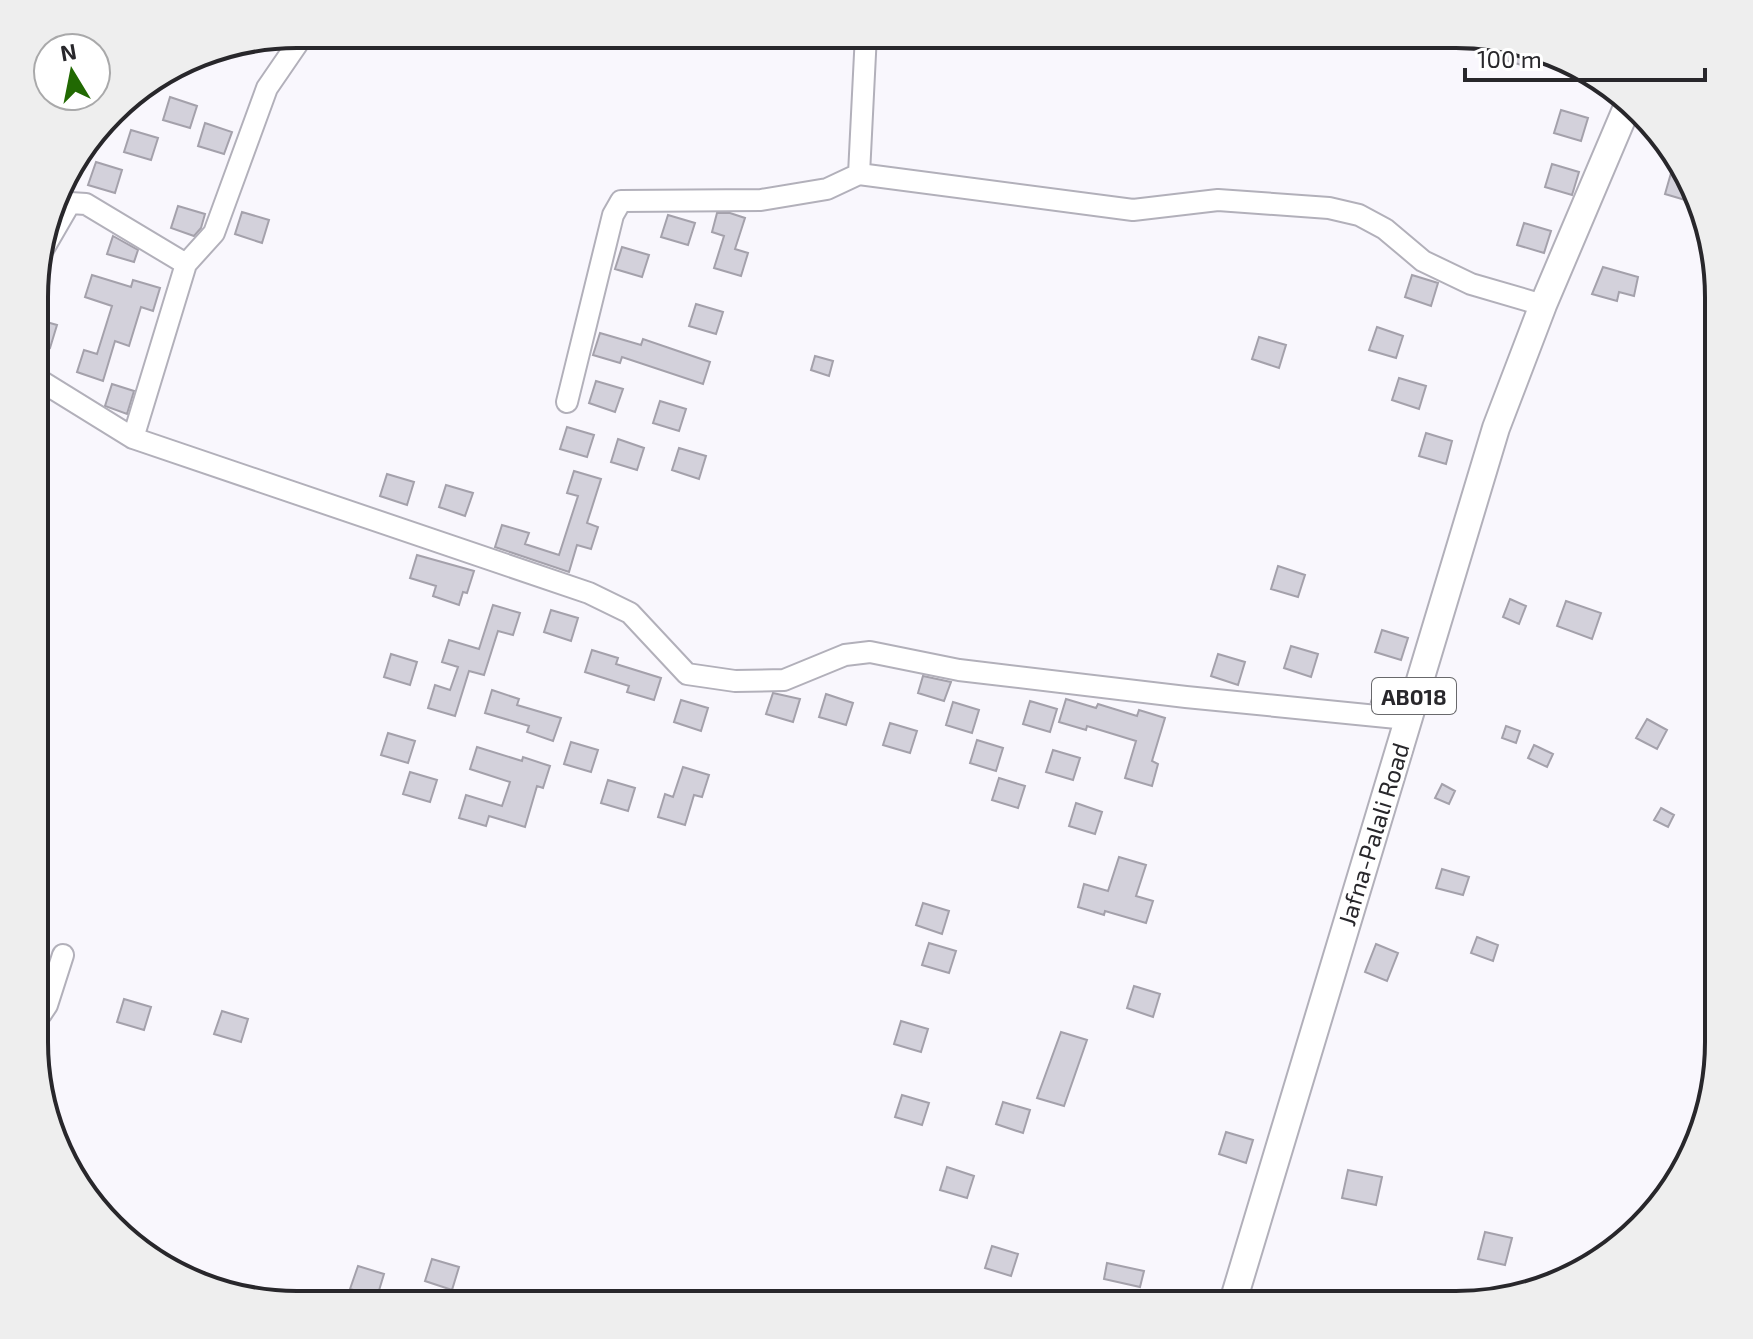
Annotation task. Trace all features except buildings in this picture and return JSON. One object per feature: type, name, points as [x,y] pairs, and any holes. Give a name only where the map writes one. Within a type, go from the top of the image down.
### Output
[{"type":"main road","name":"Jafna-Palali Road","points":[[1236,1291],[1496,428],[1543,305],[1624,114]]},
{"type":"street","points":[[133,438],[186,264],[214,233],[267,88],[294,49]]},
{"type":"street","points":[[859,174],[865,49]]},
{"type":"street","points":[[567,402],[613,215],[621,201],[761,200],[827,189],[859,174],[1133,210],[1218,200],[1329,208],[1359,215],[1385,229],[1423,261],[1471,284],[1543,305]]},
{"type":"street","points":[[60,221],[70,203],[86,204],[186,264]]},
{"type":"street","points":[[48,385],[133,438],[589,593],[630,613],[687,674],[735,681],[784,680],[845,655],[870,652],[959,670],[1407,719]]},
{"type":"street","points":[[49,999],[63,955]]}]
